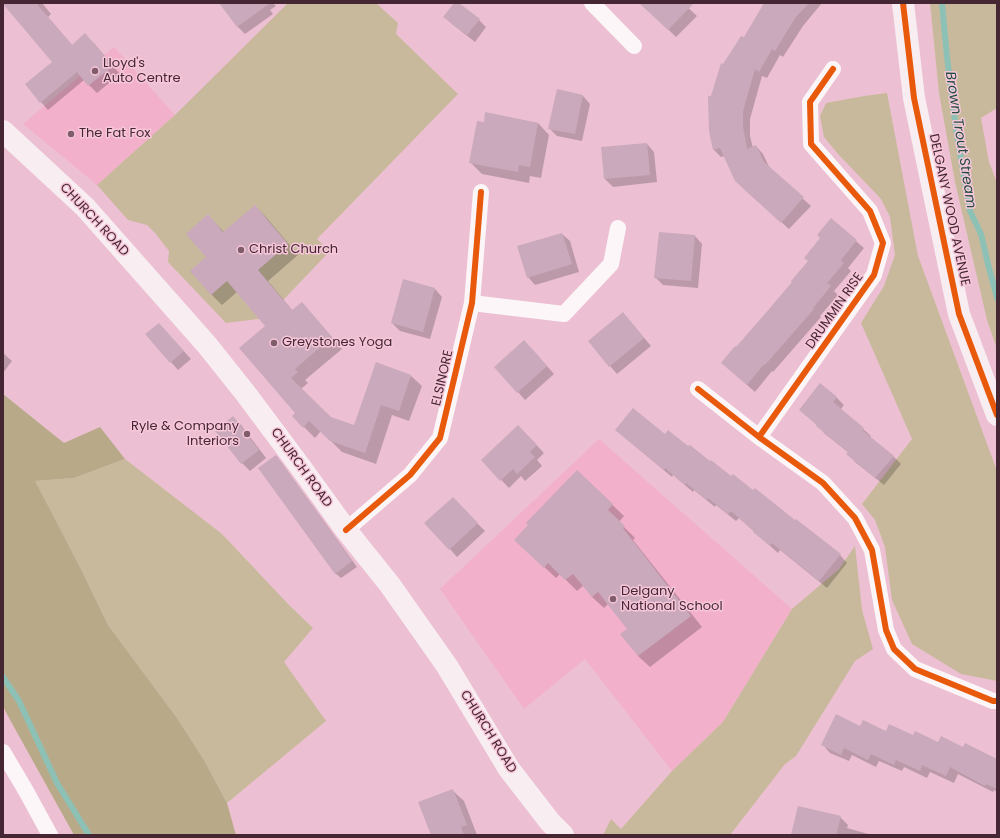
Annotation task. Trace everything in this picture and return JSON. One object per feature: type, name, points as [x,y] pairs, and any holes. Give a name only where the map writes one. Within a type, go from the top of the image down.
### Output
[{"type":"main road","name":"DELGANY WOOD AVENUE","points":[[903,3],[914,98],[959,314],[997,415]]},
{"type":"main road","name":"CHURCH ROAD","points":[[3,131],[85,207],[207,345],[246,394],[346,530],[390,584],[447,666],[510,769],[550,822],[563,835]]},
{"type":"street","points":[[592,3],[634,46]]},
{"type":"street","name":"DRUMMIN RISE","points":[[759,437],[874,274],[883,243],[870,211],[811,144],[810,102],[832,69]]},
{"type":"street","name":"ELSINORE","points":[[346,530],[410,475],[440,438],[472,303],[481,192]]},
{"type":"street","points":[[472,303],[564,314],[611,264],[618,228]]},
{"type":"street","points":[[698,389],[759,437],[823,483],[855,518],[872,550],[886,630],[894,649],[915,669],[993,701],[997,701]]},
{"type":"street","points":[[3,752],[50,835]]},
{"type":"shaded area","points":[[288,3],[376,3],[398,23],[396,34],[458,94],[317,239],[330,251],[266,318],[226,323],[168,262],[169,251],[155,233],[147,225],[128,220],[97,185],[175,115]]},
{"type":"shaded area","points":[[930,3],[997,3],[997,108],[981,118],[989,162],[997,183],[997,349],[987,320],[955,182],[939,93]]},
{"type":"shaded area","points":[[114,47],[175,115],[97,185],[23,124]]},
{"type":"shaded area","points":[[887,93],[918,256],[997,471],[997,681],[961,674],[912,644],[892,600],[885,547],[875,520],[862,504],[912,439],[861,323],[884,286],[895,255],[890,217],[881,199],[824,137],[820,116],[826,103]]},
{"type":"shaded area","points":[[3,394],[64,443],[100,427],[125,459],[74,478],[35,481],[82,571],[108,625],[177,718],[204,760],[227,803],[236,835],[74,835],[9,718],[3,706]]},
{"type":"shaded area","name":"Delgany National School","points":[[599,439],[792,609],[723,722],[672,771],[585,659],[524,709],[440,589]]},
{"type":"shaded area","points":[[125,459],[222,534],[289,605],[313,628],[284,662],[326,721],[227,803],[204,760],[177,718],[108,625],[82,571],[34,481],[74,478]]},
{"type":"shaded area","points":[[855,546],[862,610],[873,649],[855,661],[796,756],[785,764],[730,835],[603,835],[611,819],[621,829],[672,771],[723,722],[792,609],[839,569]]},
{"type":"building","points":[[3,3],[36,3],[72,45],[85,33],[113,66],[88,86],[77,72],[40,103],[25,84],[52,62]]},
{"type":"building","points":[[219,3],[270,3],[237,27]]},
{"type":"building","points":[[454,3],[459,3],[480,19],[467,35],[443,17]]},
{"type":"building","points":[[639,3],[694,3],[668,30]]},
{"type":"building","points":[[764,3],[809,3],[795,18],[775,51],[772,49],[759,72],[755,69],[743,111],[743,127],[747,149],[756,145],[764,162],[804,197],[781,223],[735,181],[720,148],[713,150],[709,131],[708,96],[711,96],[721,63],[723,64],[741,36],[744,37]]},
{"type":"building","points":[[557,89],[583,95],[575,134],[548,129]]},
{"type":"building","points":[[485,112],[538,123],[530,167],[519,165],[518,172],[469,163],[477,121],[484,122]]},
{"type":"building","points":[[647,143],[650,175],[604,179],[601,147]]},
{"type":"building","points":[[255,205],[288,244],[258,270],[292,310],[302,302],[332,337],[295,369],[298,372],[291,378],[331,417],[354,425],[376,362],[411,375],[399,411],[381,405],[365,453],[330,441],[309,421],[303,428],[292,416],[295,413],[239,348],[265,326],[227,281],[211,295],[190,271],[206,257],[186,234],[208,214],[223,232]]},
{"type":"building","points":[[831,218],[857,240],[841,260],[844,263],[827,283],[831,286],[813,308],[814,309],[747,385],[721,363],[770,308],[808,261],[804,258],[820,238],[817,235]]},
{"type":"building","points":[[659,232],[695,235],[691,281],[654,278]]},
{"type":"building","points":[[562,233],[572,264],[527,278],[517,246]]},
{"type":"building","points":[[403,279],[435,288],[423,332],[391,323]]},
{"type":"building","points":[[623,312],[644,338],[609,367],[588,341]]},
{"type":"building","points":[[159,323],[184,351],[170,363],[145,334]]},
{"type":"building","points":[[524,340],[547,366],[517,393],[494,367]]},
{"type":"building","points":[[820,383],[837,397],[833,402],[864,428],[862,430],[894,456],[875,478],[846,454],[848,452],[799,410]]},
{"type":"building","points":[[633,408],[665,434],[668,430],[731,476],[733,474],[753,490],[755,488],[841,554],[819,581],[772,543],[770,546],[731,511],[728,514],[708,498],[707,500],[686,483],[685,485],[615,430]]},
{"type":"building","points":[[233,416],[259,450],[241,464],[215,431]]},
{"type":"building","points":[[518,425],[537,445],[530,452],[535,457],[517,474],[513,469],[500,481],[481,460]]},
{"type":"building","points":[[276,455],[352,561],[335,574],[258,468]]},
{"type":"building","points":[[577,470],[613,504],[608,510],[625,526],[623,528],[691,616],[638,656],[620,634],[627,629],[598,592],[592,597],[573,574],[565,580],[548,563],[544,568],[514,540],[528,525],[526,523]]},
{"type":"building","points":[[453,497],[478,523],[449,550],[424,523]]},
{"type":"building","points":[[836,714],[860,726],[863,720],[886,731],[889,724],[913,735],[915,731],[938,742],[941,736],[963,747],[965,743],[997,759],[997,789],[986,784],[985,786],[950,767],[946,776],[922,765],[920,771],[896,760],[894,765],[871,754],[868,760],[844,748],[841,755],[821,745]]},
{"type":"building","points":[[453,789],[467,825],[461,827],[464,835],[431,835],[418,802]]},
{"type":"building","points":[[798,806],[841,816],[836,835],[791,835]]},
{"type":"waterway","name":"Brown Trout Stream","points":[[942,3],[956,129],[970,211],[981,234],[997,298]]},
{"type":"waterway","points":[[3,677],[19,701],[57,783],[89,835]]},
{"type":"cycle path","points":[[903,3],[914,98],[959,314],[997,415]]},
{"type":"cycle path","points":[[759,437],[874,275],[883,243],[870,211],[811,144],[810,102],[833,69]]},
{"type":"cycle path","points":[[346,530],[410,475],[440,438],[472,303],[481,192]]},
{"type":"cycle path","points":[[698,389],[759,437],[823,483],[855,518],[872,550],[886,630],[894,649],[915,669],[993,701],[997,701]]},
{"type":"place","name":"Lloyd's Auto Centre","points":[[95,71]]},
{"type":"place","name":"The Fat Fox","points":[[71,134]]},
{"type":"place","name":"Christ Church","points":[[241,250]]},
{"type":"place","name":"Greystones Yoga","points":[[274,343]]},
{"type":"place","name":"Ryle & Company Interiors","points":[[247,434]]},
{"type":"place","name":"Delgany National School","points":[[613,599]]}]
